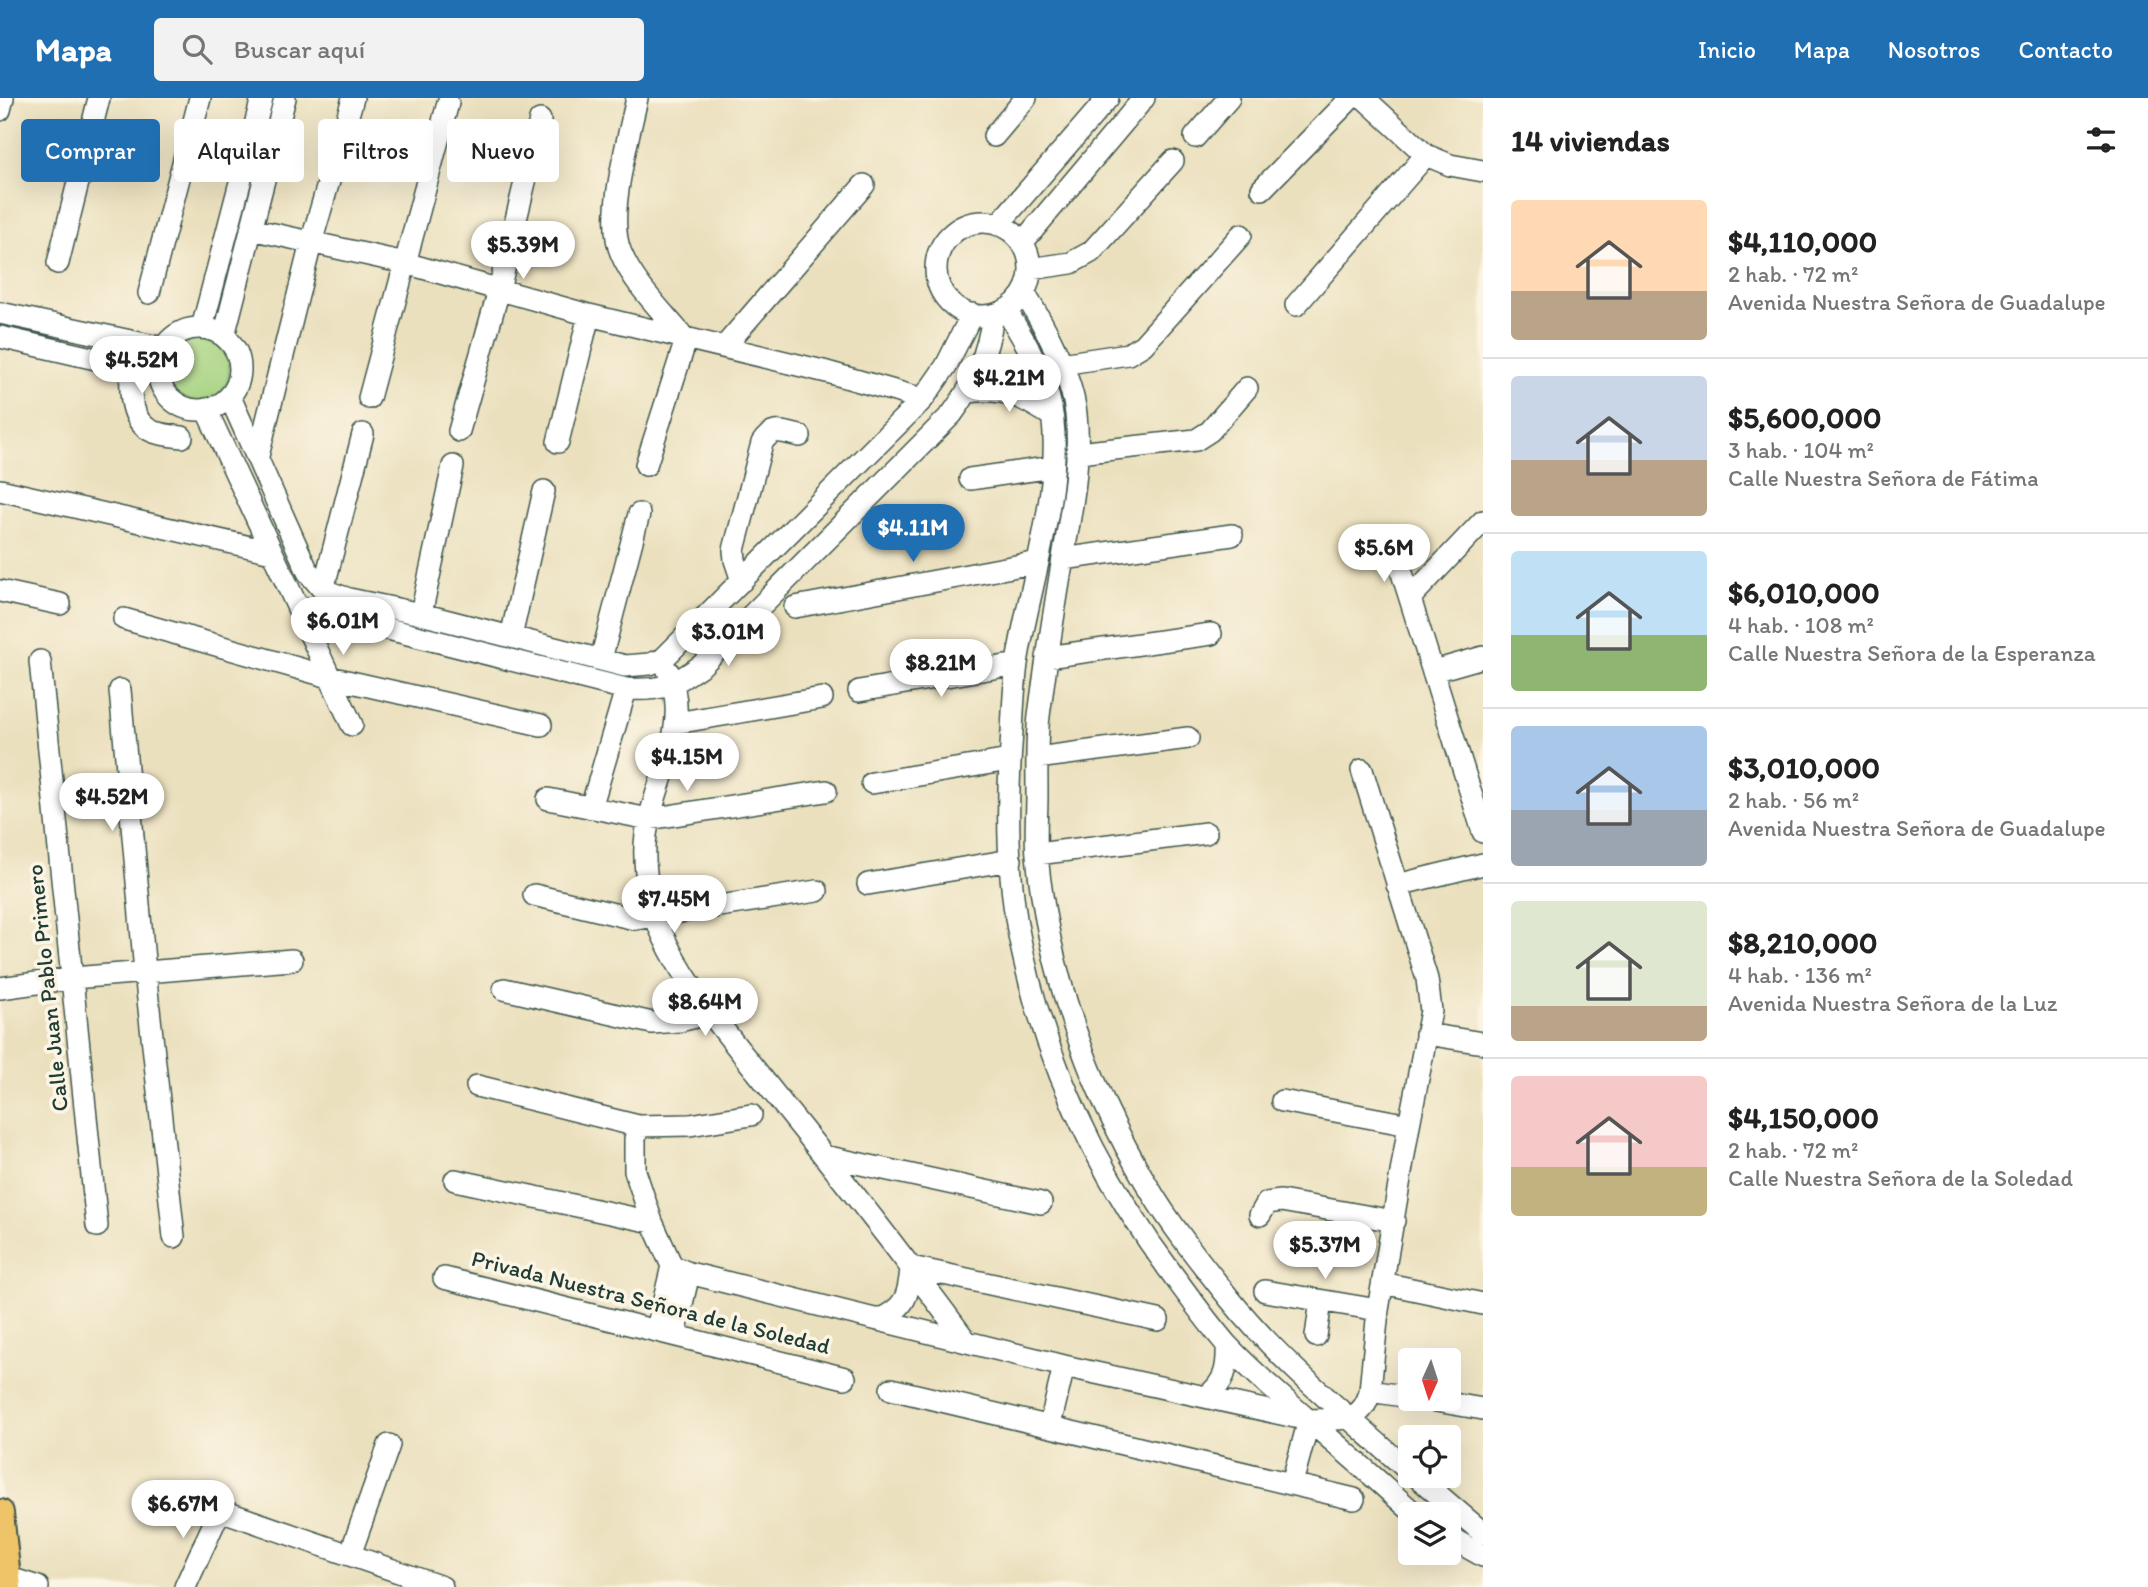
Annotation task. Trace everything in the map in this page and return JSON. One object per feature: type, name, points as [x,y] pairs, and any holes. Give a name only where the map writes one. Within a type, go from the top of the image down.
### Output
[{"type":"main road","points":[[0,1513],[5,1579]]},
{"type":"street","points":[[0,110],[3,98]]},
{"type":"street","points":[[58,263],[99,98]]},
{"type":"street","points":[[149,293],[200,98]]},
{"type":"street","points":[[202,328],[262,98]]},
{"type":"street","points":[[224,336],[285,98]]},
{"type":"street","points":[[258,456],[311,243],[354,98]]},
{"type":"street","points":[[636,98],[615,212],[620,252],[631,271],[686,340]]},
{"type":"street","points":[[994,135],[1026,98]]},
{"type":"street","points":[[998,225],[1108,98]]},
{"type":"street","points":[[1022,243],[1144,98]]},
{"type":"street","points":[[1195,137],[1229,98]]},
{"type":"street","points":[[1262,189],[1351,98]]},
{"type":"street","points":[[1364,98],[1426,155],[1450,165],[1483,171]]},
{"type":"street","points":[[369,398],[448,103]]},
{"type":"street","points":[[1296,305],[1426,155]]},
{"type":"street","points":[[1030,269],[1071,263],[1091,253],[1172,161]]},
{"type":"street","points":[[459,431],[499,290],[525,182]]},
{"type":"street","points":[[724,347],[864,185]]},
{"type":"street","points":[[230,397],[308,572],[323,590],[349,599],[421,614],[625,666],[650,664],[663,659],[923,399],[946,366],[990,313],[1024,293],[1029,281],[1028,255],[1022,243],[1011,232],[998,225],[982,222],[966,225],[953,233],[942,246],[936,260],[936,276],[944,294],[953,304],[990,313],[1032,352],[1048,396],[1052,416],[1053,467],[1050,497],[1017,664],[1009,760],[1011,860],[1017,926],[1055,1065],[1099,1160],[1152,1247],[1227,1345],[1264,1382],[1401,1502]]},
{"type":"street","points":[[251,229],[405,263],[589,315],[923,399]]},
{"type":"street","points":[[1061,364],[1128,354],[1143,345],[1241,235]]},
{"type":"street","points":[[1024,293],[1037,313],[1061,364],[1076,411],[1078,453],[1073,498],[1038,720],[1037,854],[1058,974],[1091,1074],[1105,1107],[1149,1189],[1246,1317],[1304,1378],[1398,1461]]},
{"type":"street","points":[[0,313],[163,348]]},
{"type":"street","points":[[297,606],[626,689],[662,688],[674,684],[702,664],[952,414],[969,392],[983,363],[990,337],[990,313]]},
{"type":"street","points":[[558,442],[589,315]]},
{"type":"street","points":[[202,328],[224,336],[234,346],[241,372],[230,397],[219,405],[193,409],[180,405],[169,397],[161,387],[157,373],[163,348],[179,332],[202,328]]},
{"type":"street","points":[[0,337],[157,373]]},
{"type":"street","points":[[646,465],[686,340]]},
{"type":"street","points":[[131,368],[132,397],[141,424],[154,432],[182,437]]},
{"type":"street","points":[[1078,453],[1196,440],[1210,431],[1247,388]]},
{"type":"street","points":[[969,392],[1003,390],[1023,397],[1052,416]]},
{"type":"street","points":[[206,409],[352,725]]},
{"type":"street","points":[[742,581],[734,550],[762,443],[769,433],[776,431],[800,436]]},
{"type":"street","points":[[323,590],[363,434]]},
{"type":"street","points":[[421,614],[453,466]]},
{"type":"street","points":[[970,479],[1053,467]]},
{"type":"street","points":[[0,490],[272,552]]},
{"type":"street","points":[[511,637],[544,491]]},
{"type":"street","points":[[601,659],[639,514]]},
{"type":"street","points":[[1411,597],[1483,521]]},
{"type":"street","points":[[1063,559],[1232,535]]},
{"type":"street","points":[[1397,557],[1434,671],[1473,760],[1483,832]]},
{"type":"street","points":[[795,607],[1038,562]]},
{"type":"street","points":[[0,591],[60,604]]},
{"type":"street","points":[[124,620],[329,677],[541,725]]},
{"type":"street","points":[[1047,657],[1211,634]]},
{"type":"street","points":[[1434,671],[1483,657]]},
{"type":"street","points":[[663,659],[674,684],[676,723],[649,819],[646,862],[655,917],[669,951],[712,1013],[966,1341]]},
{"type":"street","name":"Calle Juan Pablo Primero","points":[[40,661],[97,1226]]},
{"type":"street","points":[[859,691],[1017,664]]},
{"type":"street","points":[[591,808],[626,689]]},
{"type":"street","points":[[120,690],[145,972],[174,1237]]},
{"type":"street","points":[[676,723],[822,698]]},
{"type":"street","points":[[1037,758],[1188,738]]},
{"type":"street","points":[[872,783],[1009,760]]},
{"type":"street","points":[[680,1270],[1064,1366],[1309,1420],[1359,1414],[1364,1409],[1370,1391],[1378,1310],[1409,1125],[1432,1011],[1430,994],[1363,770]]},
{"type":"street","points":[[548,799],[649,819],[826,791]]},
{"type":"street","points":[[1037,854],[1206,833]]},
{"type":"street","points":[[868,884],[1011,860]]},
{"type":"street","points":[[1397,885],[1483,864]]},
{"type":"street","points":[[534,895],[627,919],[655,917],[817,891]]},
{"type":"street","points":[[0,988],[73,978],[292,960]]},
{"type":"street","points":[[504,989],[652,1023],[679,1021],[712,1013]]},
{"type":"street","points":[[1426,1034],[1483,1043]]},
{"type":"street","points":[[477,1086],[638,1126],[690,1125],[751,1115]]},
{"type":"street","points":[[1282,1101],[1409,1125]]},
{"type":"street","points":[[638,1126],[635,1139],[635,1171],[652,1222],[680,1270],[666,1332]]},
{"type":"street","points":[[824,1156],[1041,1203]]},
{"type":"street","points":[[455,1180],[652,1222]]},
{"type":"street","points":[[1260,1215],[1268,1203],[1281,1201],[1394,1222]]},
{"type":"street","points":[[1152,1247],[1176,1227]]},
{"type":"street","points":[[911,1267],[1158,1320]]},
{"type":"street","points":[[878,1320],[894,1313],[904,1301],[911,1267]]},
{"type":"street","name":"Privada Nuestra Señora de la Soledad","points":[[444,1278],[845,1378]]},
{"type":"street","points":[[1383,1283],[1483,1304]]},
{"type":"street","points":[[1265,1291],[1378,1310]]},
{"type":"street","points":[[1316,1336],[1321,1301]]},
{"type":"street","points":[[1206,1397],[1217,1388],[1224,1376],[1228,1362],[1227,1345]]},
{"type":"street","points":[[1050,1425],[1064,1366]]},
{"type":"street","points":[[891,1389],[1354,1499]]},
{"type":"street","points":[[1370,1391],[1398,1395]]},
{"type":"street","points":[[1461,1405],[1483,1409]]},
{"type":"street","points":[[1292,1483],[1309,1420]]},
{"type":"street","points":[[349,1555],[389,1445]]},
{"type":"street","points":[[1430,1488],[1483,1533]]},
{"type":"street","points":[[185,1587],[220,1510],[442,1587]]},
{"type":"street","points":[[1461,1544],[1483,1556]]},
{"type":"street","points":[[5,1579],[38,1587]]},
{"type":"green space","points":[[192,338],[204,338],[221,347],[228,358],[228,382],[221,393],[204,402],[192,402],[180,397],[171,388],[166,376],[166,364],[171,352],[180,343]]}]
